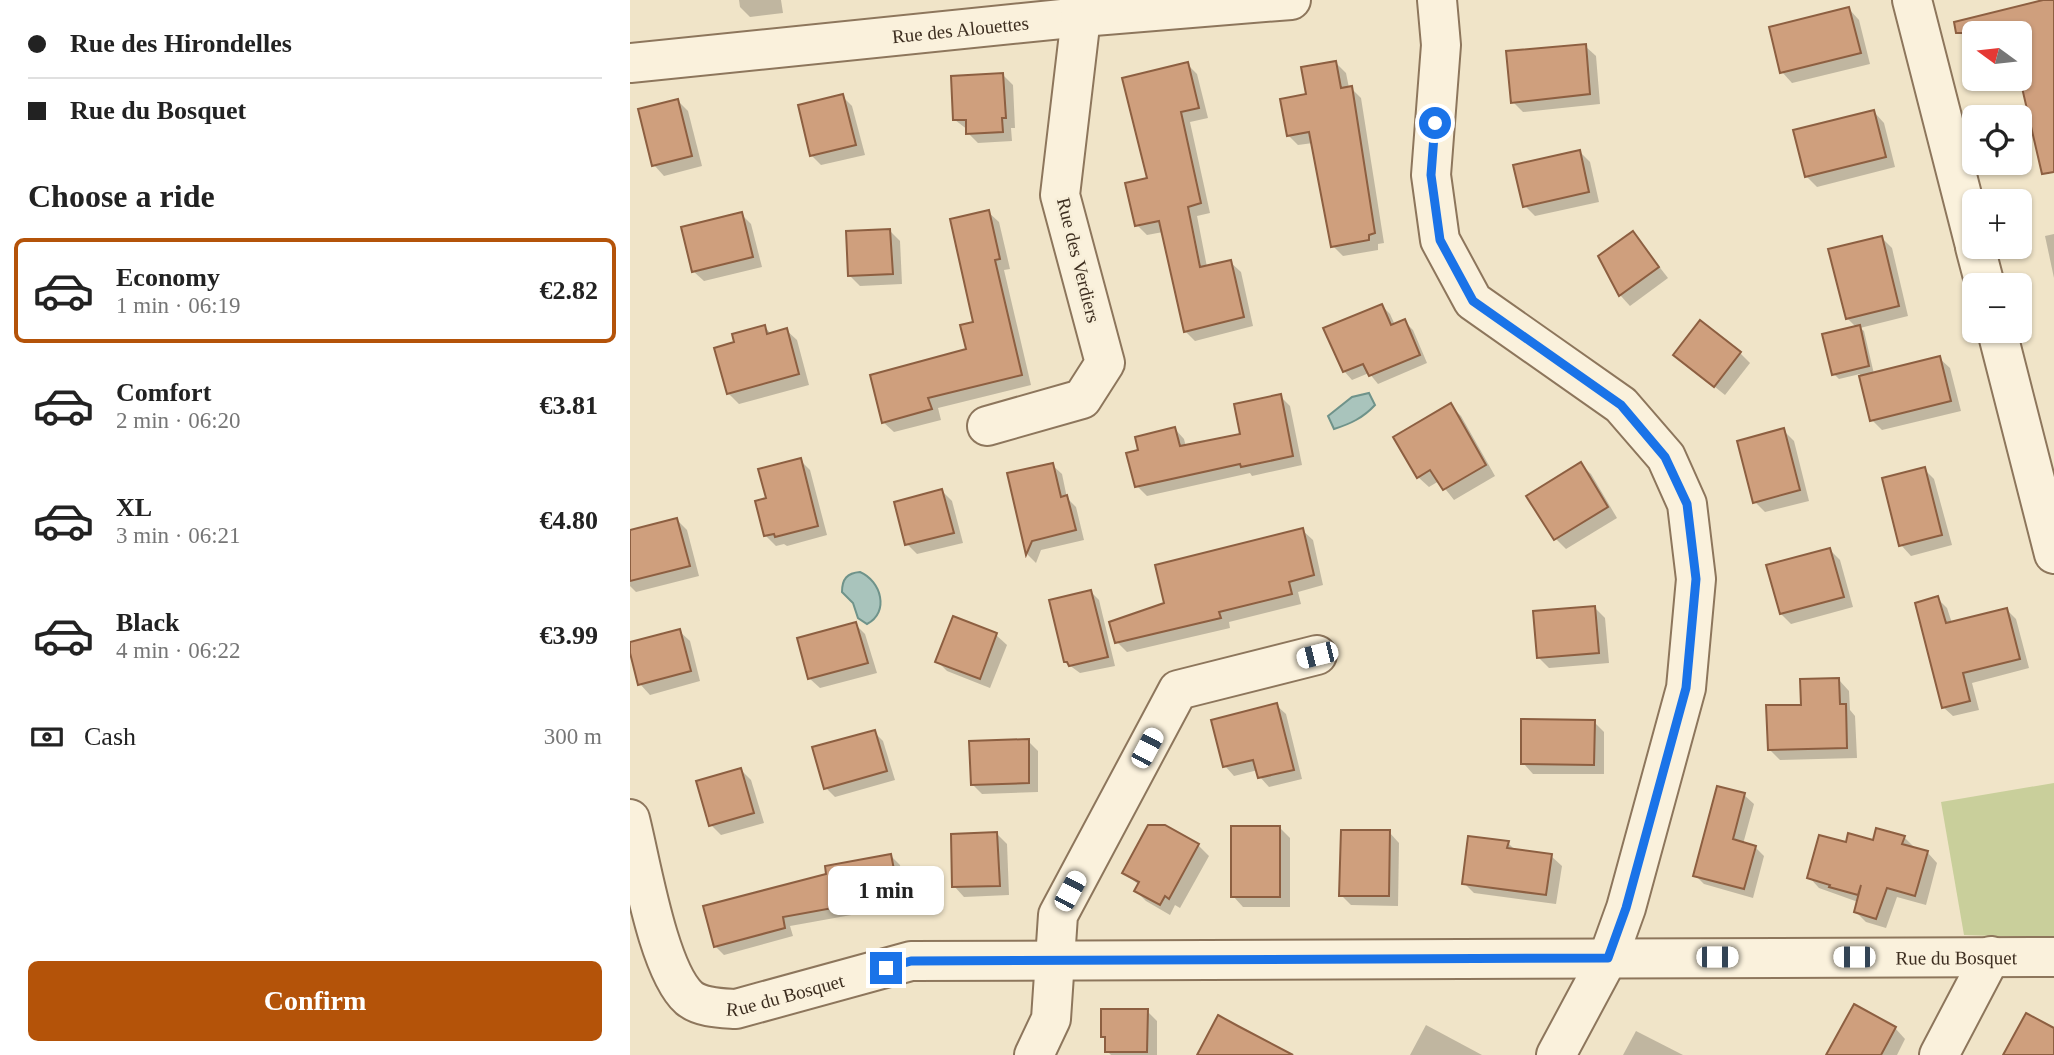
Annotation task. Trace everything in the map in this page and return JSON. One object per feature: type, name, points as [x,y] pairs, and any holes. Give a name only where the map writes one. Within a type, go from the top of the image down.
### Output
[{"type":"street","name":"Rue des Alouettes","points":[[630,63],[1080,8],[1291,0]]},
{"type":"street","points":[[1437,0],[1441,45],[1431,175],[1440,240],[1473,301],[1621,405],[1665,457],[1687,504],[1696,579],[1686,688],[1626,908],[1608,958],[1556,1055]]},
{"type":"street","points":[[1912,0],[1962,194]]},
{"type":"street","name":"Rue des Verdiers","points":[[987,426],[1082,399],[1105,363],[1060,195],[1080,8]]},
{"type":"street","points":[[2000,343],[2054,554]]},
{"type":"street","points":[[1034,1055],[1051,1019],[1058,915],[1178,690],[1317,655]]},
{"type":"street","name":"Rue du Bosquet","points":[[630,819],[661,944],[674,979],[691,999],[712,1008],[736,1009],[911,961],[2054,957]]},
{"type":"street","points":[[1939,1055],[1991,956]]},
{"type":"green space","points":[[2054,783],[2054,938],[1964,935],[1941,802]]},
{"type":"water","points":[[1369,393],[1375,405],[1356,420],[1334,429],[1328,416],[1352,397]]},
{"type":"water","points":[[860,572],[873,582],[880,597],[879,612],[867,624],[858,618],[853,603],[842,592],[846,577]]},
{"type":"building","points":[[2043,0],[2054,0],[2054,172],[2042,174],[2032,131],[2032,105],[2026,105],[2023,91],[2032,91],[2032,21],[1962,21],[1962,33],[1956,33],[1954,22]]},
{"type":"building","points":[[1849,7],[1861,53],[1780,73],[1769,27]]},
{"type":"building","points":[[1586,44],[1590,94],[1511,103],[1506,51]]},
{"type":"building","points":[[1336,61],[1341,88],[1352,86],[1375,233],[1369,235],[1369,240],[1331,247],[1309,132],[1287,136],[1280,99],[1306,94],[1301,67]]},
{"type":"building","points":[[1188,62],[1199,108],[1181,112],[1201,203],[1188,207],[1200,267],[1231,260],[1244,317],[1184,332],[1159,221],[1135,226],[1125,183],[1147,178],[1122,78]]},
{"type":"building","points":[[1003,73],[1006,118],[1002,118],[1003,132],[966,134],[966,120],[953,120],[951,76]]},
{"type":"building","points":[[843,94],[856,145],[810,156],[798,105]]},
{"type":"building","points":[[678,99],[692,156],[652,166],[638,109]]},
{"type":"building","points":[[1874,110],[1886,157],[1805,177],[1793,130]]},
{"type":"building","points":[[1580,150],[1589,192],[1523,207],[1513,165]]},
{"type":"building","points":[[989,210],[1000,259],[995,260],[1022,375],[928,398],[932,409],[882,423],[870,375],[966,349],[960,325],[973,322],[950,219]]},
{"type":"building","points":[[742,212],[753,257],[692,272],[681,227]]},
{"type":"building","points":[[890,229],[893,274],[848,276],[846,231]]},
{"type":"building","points":[[1633,231],[1659,267],[1619,296],[1598,256]]},
{"type":"building","points":[[1882,236],[1899,306],[1846,319],[1828,249]]},
{"type":"building","points":[[1382,304],[1391,325],[1405,319],[1420,355],[1369,376],[1363,364],[1343,372],[1323,328]]},
{"type":"building","points":[[1700,320],[1741,352],[1714,387],[1673,355]]},
{"type":"building","points":[[765,325],[767,334],[787,328],[799,374],[727,394],[714,348],[734,342],[732,334]]},
{"type":"building","points":[[1860,325],[1869,366],[1832,375],[1822,334]]},
{"type":"building","points":[[1940,356],[1951,401],[1870,421],[1859,376]]},
{"type":"building","points":[[1281,394],[1293,456],[1241,467],[1240,464],[1135,487],[1126,453],[1138,450],[1135,437],[1175,427],[1180,446],[1240,434],[1234,404]]},
{"type":"building","points":[[1451,403],[1486,465],[1443,490],[1430,470],[1417,478],[1393,437]]},
{"type":"building","points":[[1784,428],[1800,490],[1753,503],[1737,441]]},
{"type":"building","points":[[801,458],[818,526],[775,537],[774,534],[764,536],[755,501],[766,498],[758,469]]},
{"type":"building","points":[[1581,462],[1608,507],[1554,540],[1526,496]]},
{"type":"building","points":[[1053,463],[1061,497],[1067,495],[1076,530],[1032,541],[1026,555],[1007,473]]},
{"type":"building","points":[[1925,467],[1942,535],[1899,546],[1882,478]]},
{"type":"building","points":[[942,489],[954,533],[905,545],[894,502]]},
{"type":"building","points":[[677,518],[690,566],[630,581],[630,530]]},
{"type":"building","points":[[1303,528],[1314,575],[1289,582],[1292,594],[1219,612],[1221,618],[1115,643],[1109,622],[1164,603],[1155,565]]},
{"type":"building","points":[[1830,548],[1844,597],[1780,614],[1766,565]]},
{"type":"building","points":[[1091,590],[1108,657],[1069,666],[1064,662],[1049,600]]},
{"type":"building","points":[[1938,596],[1946,623],[2007,608],[2020,659],[1963,673],[1970,701],[1942,708],[1915,603]]},
{"type":"building","points":[[1595,606],[1599,653],[1537,658],[1533,611]]},
{"type":"building","points":[[953,616],[997,633],[980,679],[935,662]]},
{"type":"building","points":[[856,622],[868,663],[808,679],[797,638]]},
{"type":"building","points":[[680,629],[691,671],[638,685],[630,642]]},
{"type":"building","points":[[1839,678],[1840,704],[1846,704],[1847,748],[1768,750],[1766,705],[1801,705],[1800,679]]},
{"type":"building","points":[[1277,703],[1294,770],[1258,778],[1253,760],[1223,767],[1211,720]]},
{"type":"building","points":[[1521,719],[1595,720],[1594,765],[1521,764]]},
{"type":"building","points":[[875,730],[887,771],[824,789],[812,747]]},
{"type":"building","points":[[1029,739],[1029,783],[971,785],[969,741]]},
{"type":"building","points":[[741,768],[754,813],[709,826],[696,781]]},
{"type":"building","points":[[1717,786],[1745,793],[1733,839],[1756,846],[1744,889],[1693,876]]},
{"type":"building","points":[[1148,825],[1165,825],[1199,844],[1169,899],[1165,896],[1160,905],[1134,891],[1139,882],[1122,873]]},
{"type":"building","points":[[1231,826],[1280,826],[1280,897],[1231,897]]},
{"type":"building","points":[[1876,828],[1905,836],[1902,844],[1928,851],[1915,896],[1887,888],[1876,919],[1854,912],[1861,885],[1858,895],[1807,878],[1819,835],[1846,842],[1848,833],[1873,840]]},
{"type":"building","points":[[1341,830],[1390,830],[1389,896],[1339,896]]},
{"type":"building","points":[[997,832],[1000,886],[952,887],[951,834]]},
{"type":"building","points":[[1468,836],[1509,841],[1507,848],[1552,854],[1546,895],[1462,884]]},
{"type":"building","points":[[891,854],[899,896],[783,917],[785,928],[714,947],[703,906],[826,874],[825,866]]},
{"type":"building","points":[[1854,1004],[1896,1027],[1881,1055],[1826,1055]]},
{"type":"building","points":[[1101,1009],[1148,1009],[1147,1052],[1105,1052],[1105,1037],[1101,1037]]},
{"type":"building","points":[[2026,1013],[2054,1028],[2054,1055],[2003,1055]]},
{"type":"building","points":[[1218,1015],[1238,1026],[1293,1055],[1197,1055]]},
{"type":"route","points":[[886,968],[911,961],[1608,958],[1626,908],[1686,688],[1696,579],[1687,504],[1665,457],[1621,405],[1473,301],[1440,240],[1431,175],[1435,123]]}]
